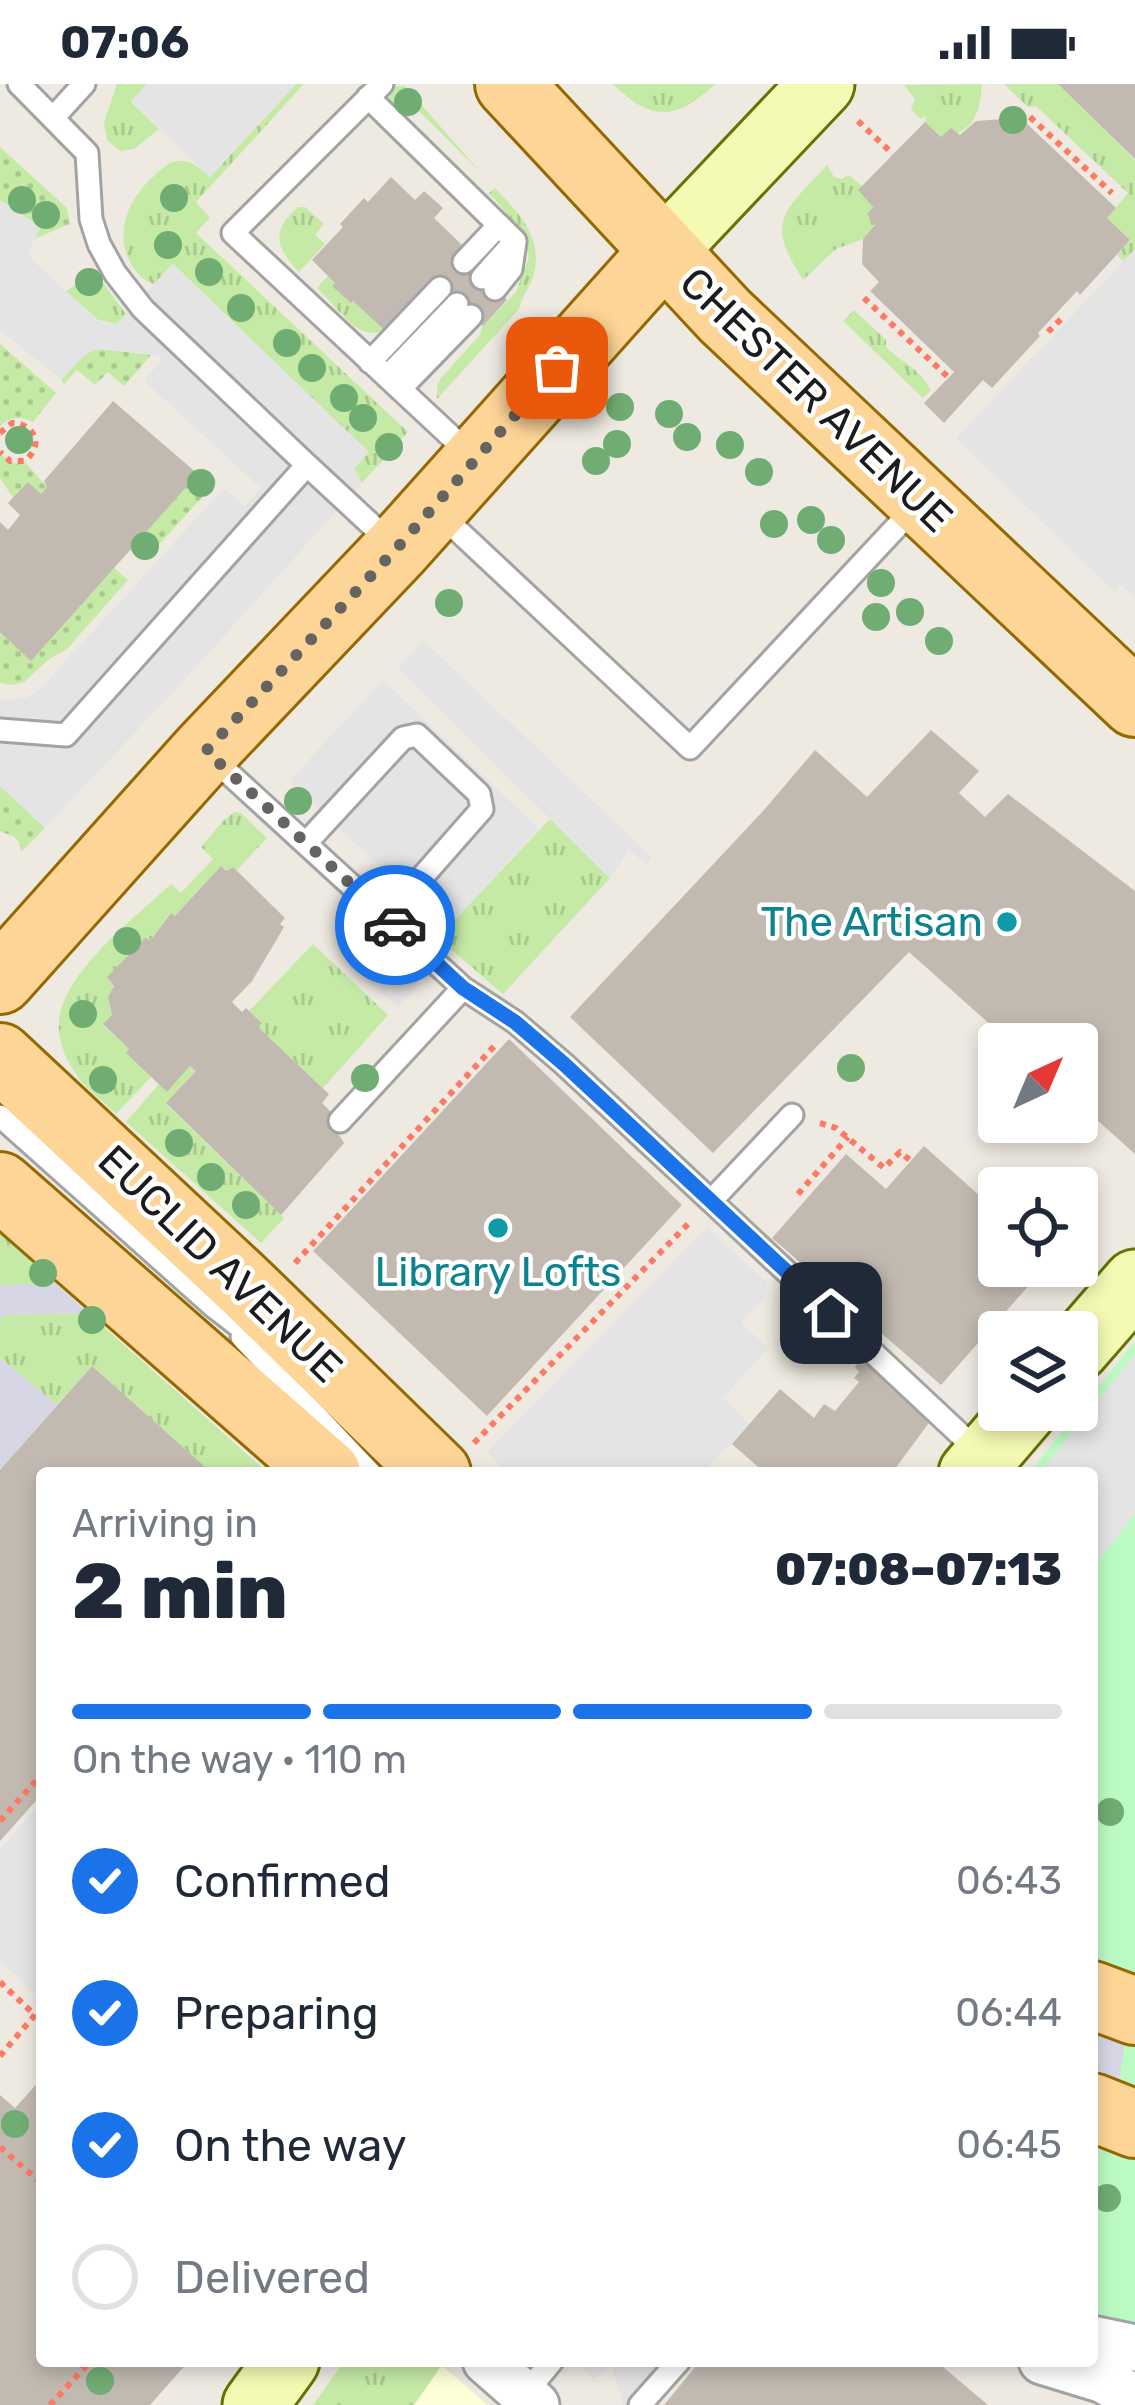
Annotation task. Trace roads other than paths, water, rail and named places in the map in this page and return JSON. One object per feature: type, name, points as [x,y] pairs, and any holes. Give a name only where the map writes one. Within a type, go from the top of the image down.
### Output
[{"type":"main road","name":"CHESTER AVENUE","points":[[509,84],[724,316],[1135,703]]},
{"type":"main road","points":[[0,980],[664,252],[840,102]]},
{"type":"main road","name":"EUCLID AVENUE","points":[[0,1057],[247,1288],[451,1463]]},
{"type":"main road","name":"EUCLID AVENUE","points":[[0,1186],[320,1467]]},
{"type":"main road","points":[[1098,1325],[1135,1282]]},
{"type":"main road","points":[[977,1465],[1006,1431]]},
{"type":"main road","points":[[1098,1997],[1135,2012]]},
{"type":"main road","points":[[1098,2109],[1135,2124]]},
{"type":"main road","points":[[255,2405],[283,2367]]},
{"type":"street","points":[[1098,2340],[1135,2348]]},
{"type":"street","points":[[498,2367],[537,2387]]},
{"type":"street","points":[[1062,2367],[1104,2380],[1135,2399]]},
{"type":"lane","points":[[53,118],[84,84]]},
{"type":"lane","points":[[32,88],[87,153],[92,219],[99,244],[142,309],[307,465],[414,528],[690,748],[920,501]]},
{"type":"lane","points":[[476,459],[233,233],[375,91],[507,233]]},
{"type":"lane","points":[[464,262],[507,233]]},
{"type":"lane","points":[[489,284],[507,233]]},
{"type":"lane","points":[[386,376],[456,302],[386,376]]},
{"type":"lane","points":[[0,730],[66,735],[307,465]]},
{"type":"lane","points":[[306,843],[403,738],[417,735],[479,794],[482,809],[387,917]]},
{"type":"lane","points":[[206,751],[463,988],[515,1022],[710,1201],[977,1465]]},
{"type":"lane","points":[[340,1121],[463,988]]},
{"type":"lane","points":[[710,1201],[792,1115]]},
{"type":"lane","points":[[0,1116],[213,1306],[417,1467]]},
{"type":"lane","points":[[213,1306],[364,1467]]},
{"type":"lane","points":[[640,2405],[674,2367]]},
{"type":"place","name":"The Artisan","points":[[1007,922]]},
{"type":"place","name":"Library Lofts","points":[[498,1228]]}]
